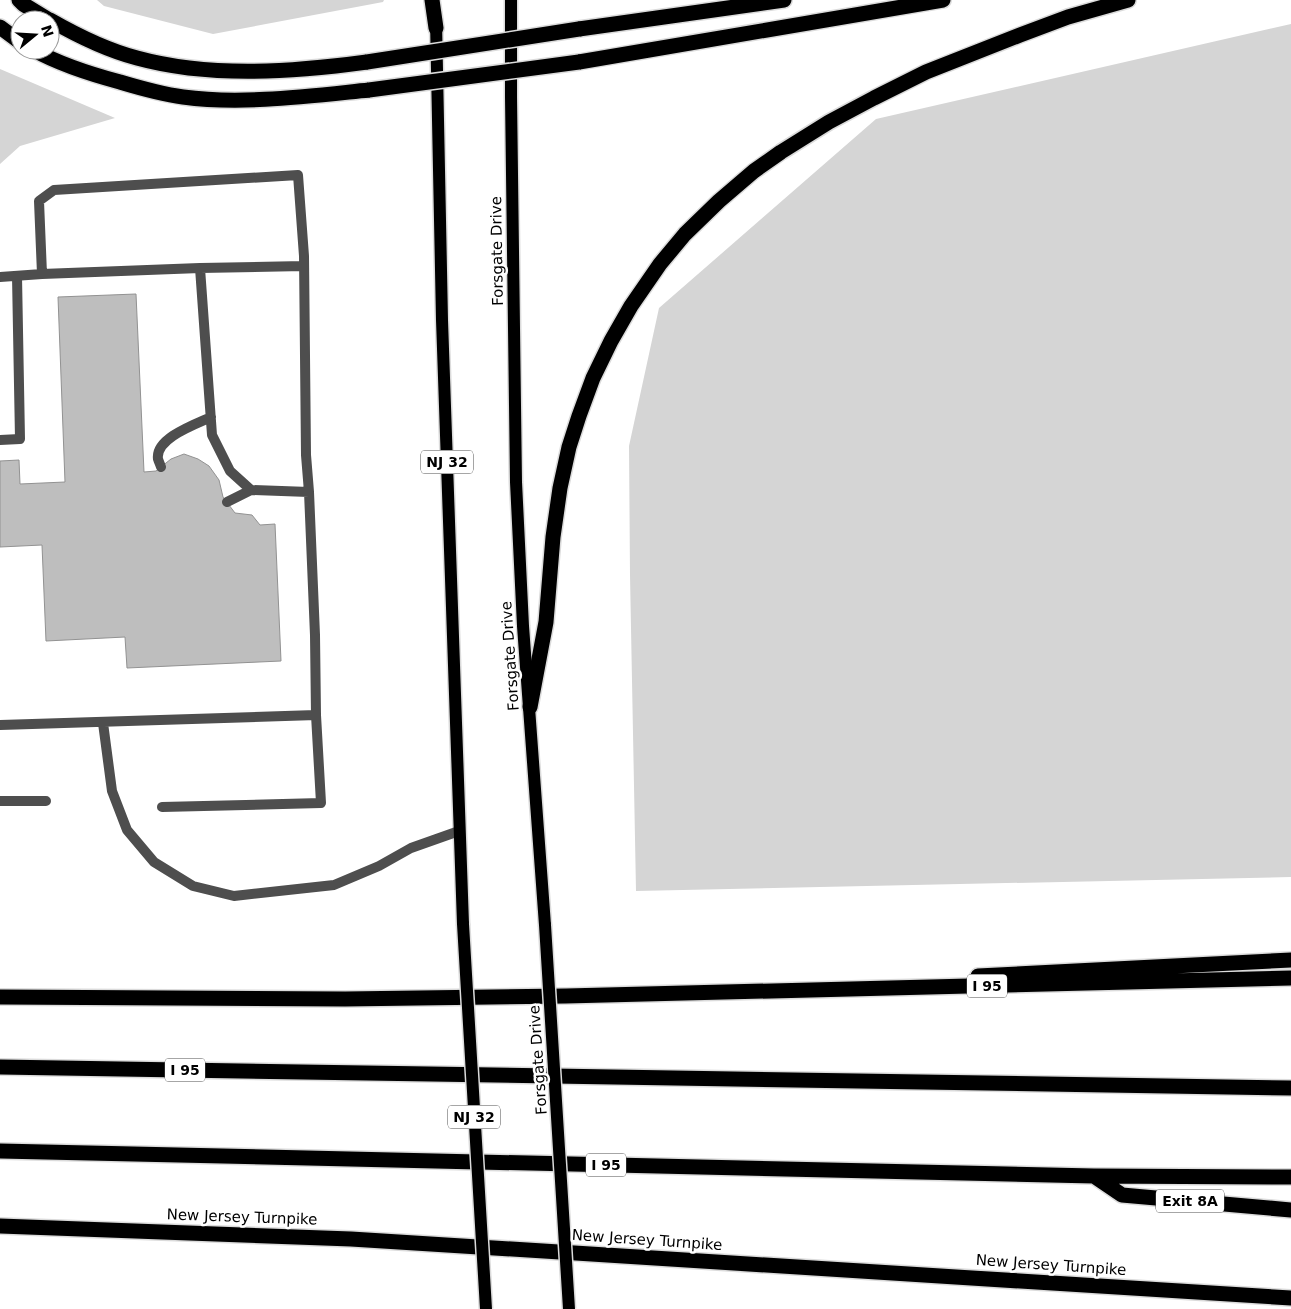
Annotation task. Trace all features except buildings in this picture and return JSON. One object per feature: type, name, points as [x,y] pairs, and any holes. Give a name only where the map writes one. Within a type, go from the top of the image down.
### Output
[{"type":"highway","points":[[19,0],[33,10]]},
{"type":"highway","points":[[434,0],[436,28]]},
{"type":"highway","points":[[60,25],[112,50],[138,58],[192,68],[241,71],[286,70],[322,68],[367,62],[784,0]]},
{"type":"highway","points":[[53,60],[101,77],[156,93],[184,97],[248,99],[370,90],[579,62],[943,0]]},
{"type":"highway","points":[[530,706],[546,622],[553,537],[560,488],[569,447],[579,416],[611,342],[631,306],[660,264],[685,234],[754,171],[828,122],[926,72],[1068,17],[1128,0]]},
{"type":"highway","points":[[566,996],[1291,960]]},
{"type":"highway","name":"I 95","points":[[0,997],[345,999],[566,996],[1291,978]]},
{"type":"highway","name":"I 95","points":[[0,1068],[1291,1088]]},
{"type":"highway","points":[[1194,1086],[1291,1084]]},
{"type":"highway","name":"I 95","points":[[0,1151],[1094,1176],[1291,1178]]},
{"type":"highway","name":"Exit 8A","points":[[1094,1176],[1122,1195],[1291,1210]]},
{"type":"highway","name":"New Jersey Turnpike","points":[[0,1226],[351,1239],[1291,1298]]},
{"type":"main road","name":"Forsgate Drive","points":[[511,0],[516,482],[523,626],[546,925],[569,1309]]},
{"type":"main road","name":"NJ 32","points":[[436,28],[442,320],[459,831],[486,1309]]},
{"type":"lane","points":[[42,274],[39,201],[54,190],[298,175],[304,266],[306,455],[321,803],[162,806]]},
{"type":"lane","points":[[0,277],[200,268],[304,266]]},
{"type":"lane","points":[[200,268],[212,435],[230,471],[251,490]]},
{"type":"lane","points":[[0,440],[20,440],[17,276]]},
{"type":"lane","points":[[161,467],[158,458],[161,447],[170,437],[211,418]]},
{"type":"lane","points":[[227,502],[251,490],[309,492]]},
{"type":"lane","points":[[0,725],[316,715]]},
{"type":"lane","points":[[103,723],[112,791],[127,830],[154,862],[193,886],[234,896],[334,884],[379,866],[411,848],[459,831]]},
{"type":"lane","points":[[0,801],[46,801]]},
{"type":"shaded area","points":[[97,0],[384,0],[383,2],[213,34],[104,6]]},
{"type":"shaded area","points":[[1291,24],[1291,877],[636,891],[629,446],[659,308],[876,119]]},
{"type":"shaded area","points":[[0,69],[115,118],[20,146],[0,164]]}]
